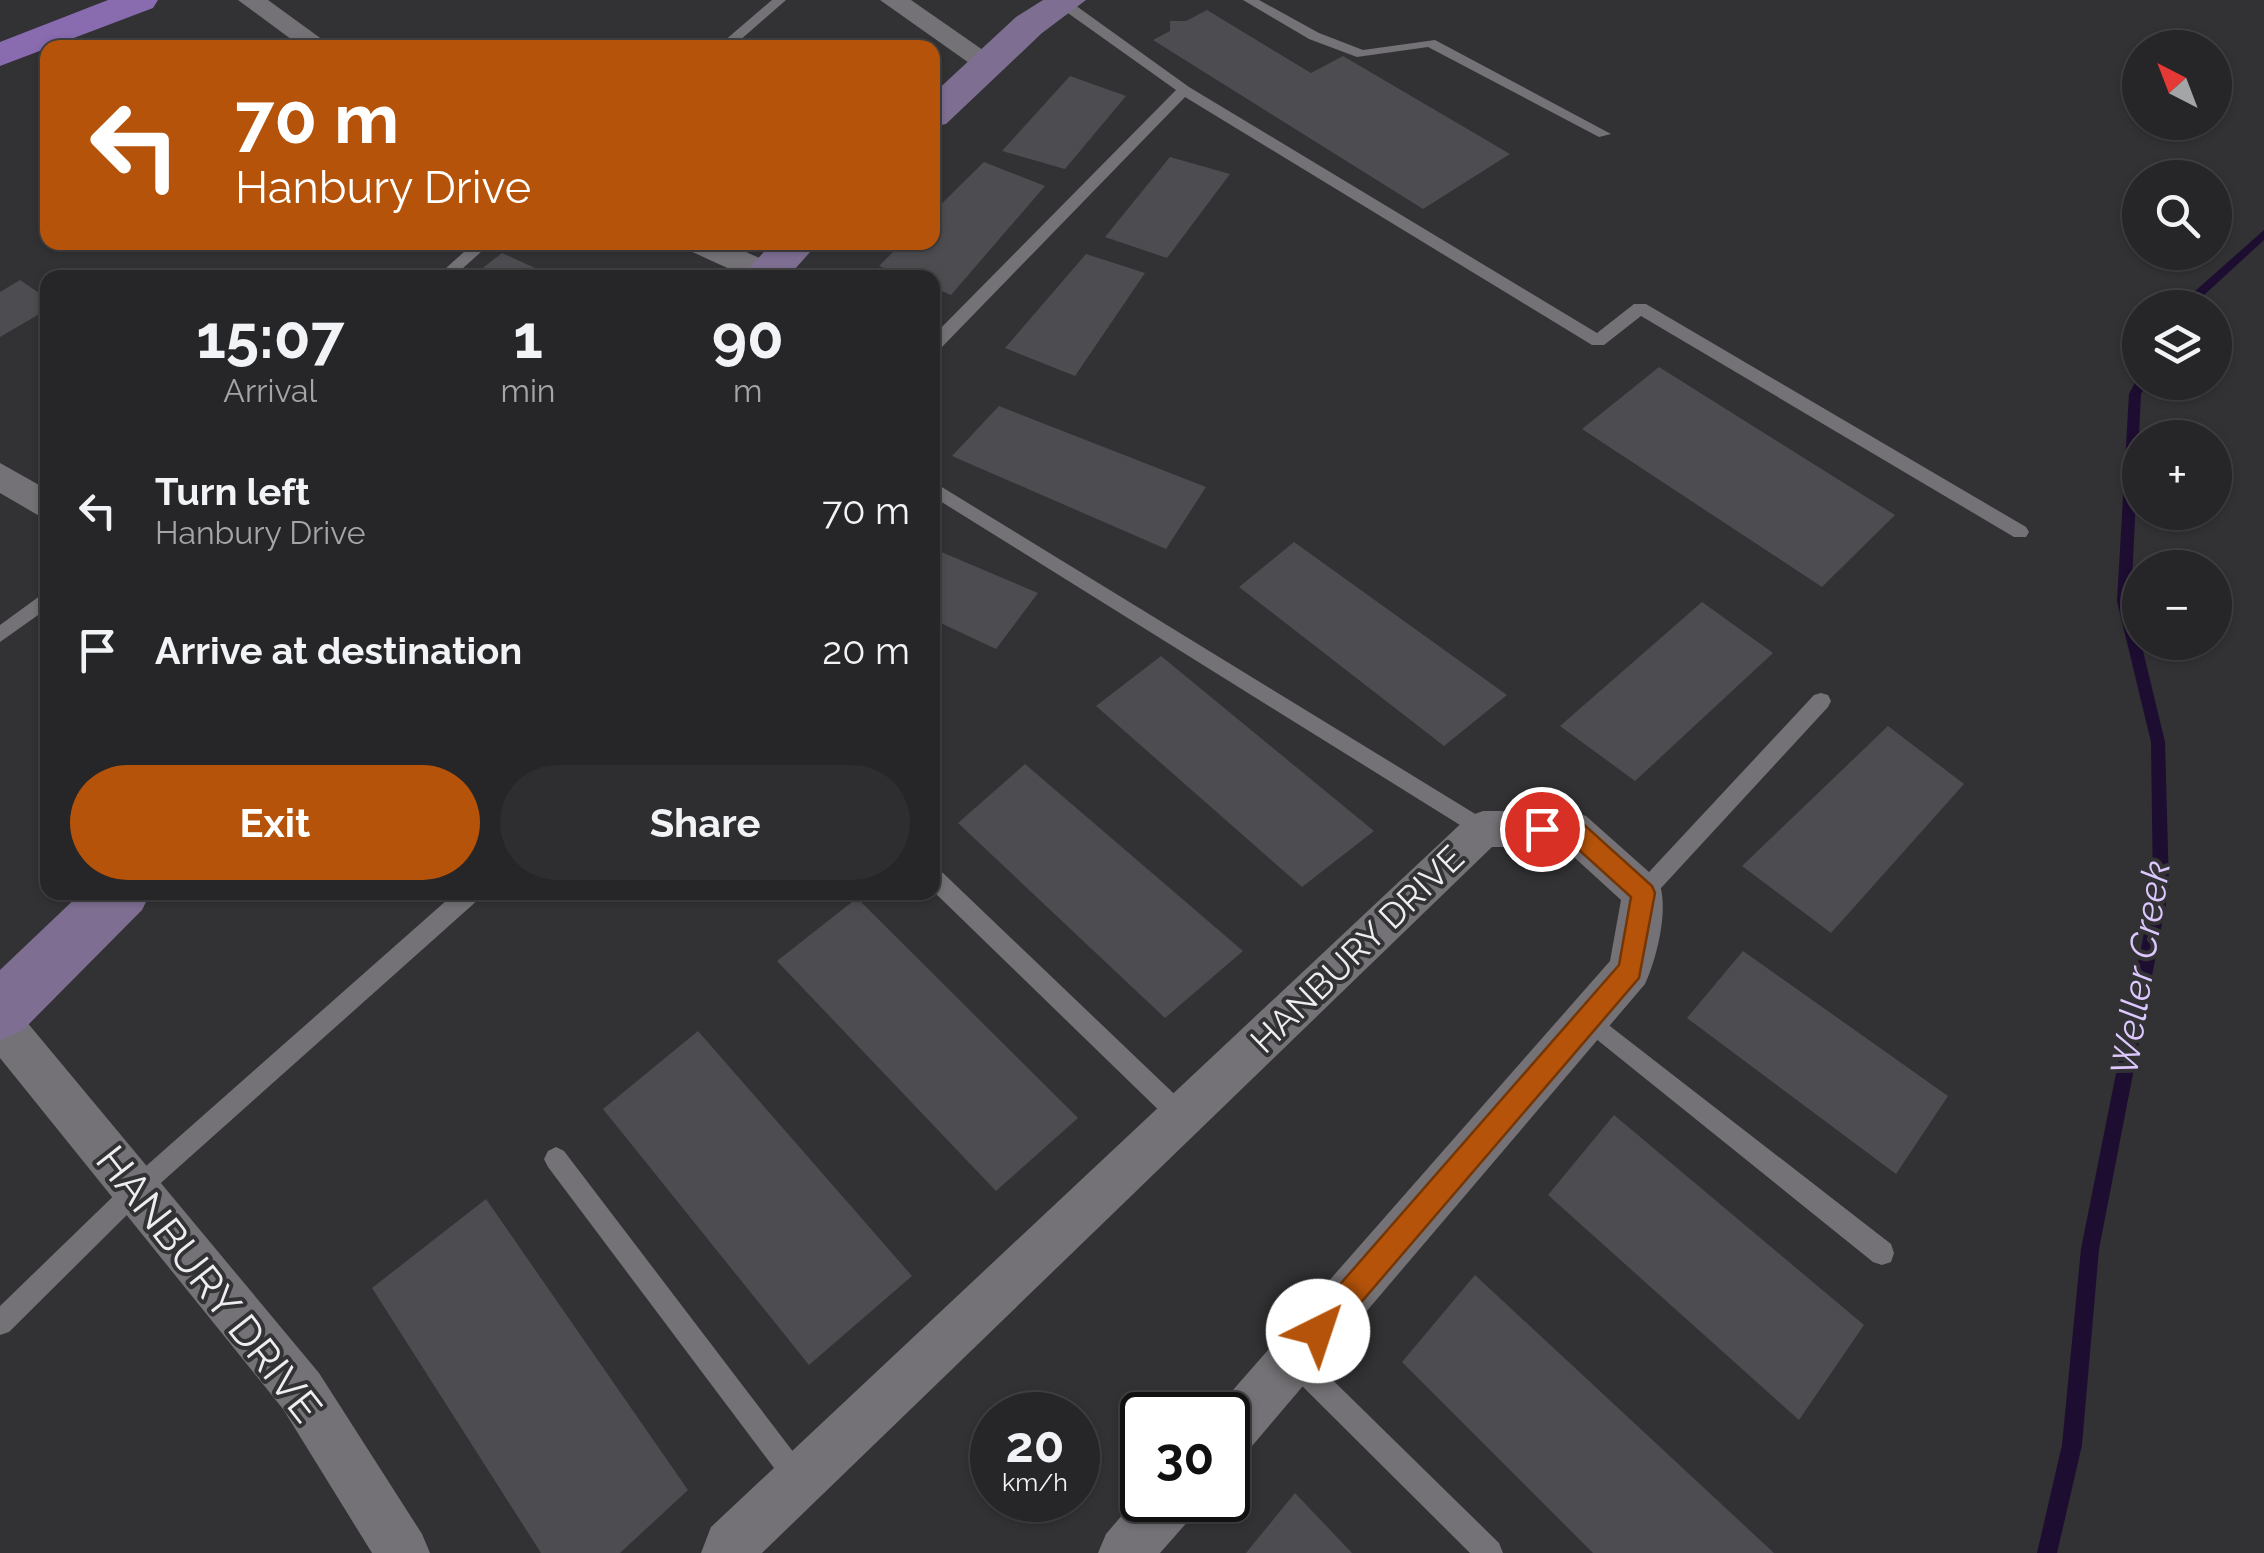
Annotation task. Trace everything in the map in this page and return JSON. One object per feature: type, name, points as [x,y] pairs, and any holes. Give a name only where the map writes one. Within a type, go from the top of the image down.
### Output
[{"type":"main road","points":[[0,55],[140,0]]},
{"type":"street","points":[[251,0],[309,40]]},
{"type":"street","points":[[893,0],[989,64]]},
{"type":"street","points":[[940,109],[1029,25],[1066,2]]},
{"type":"street","points":[[714,250],[755,270]]},
{"type":"street","points":[[773,270],[791,250]]},
{"type":"street","points":[[0,476],[40,503]]},
{"type":"street","name":"HANBURY DRIVE","points":[[728,1553],[730,1546],[1482,830],[1572,828],[1644,893]]},
{"type":"street","points":[[1250,1409],[1630,970],[1644,893]]},
{"type":"street","points":[[0,1011],[114,900]]},
{"type":"street","name":"HANBURY DRIVE","points":[[0,1024],[301,1392],[404,1553]]},
{"type":"street","points":[[1125,1553],[1152,1522]]},
{"type":"lane","points":[[732,40],[780,0]]},
{"type":"lane","points":[[1249,0],[1314,36],[1362,54],[1430,43],[1604,134]]},
{"type":"lane","points":[[1066,2],[1184,90],[1598,341],[1640,308],[2020,532]]},
{"type":"lane","points":[[940,338],[1184,90]]},
{"type":"lane","points":[[452,270],[475,250]]},
{"type":"lane","points":[[940,493],[1482,830]]},
{"type":"lane","points":[[0,635],[40,603]]},
{"type":"lane","points":[[1644,893],[1821,701]]},
{"type":"lane","points":[[940,884],[1182,1116]]},
{"type":"lane","points":[[0,1324],[136,1190],[463,900]]},
{"type":"lane","points":[[1588,1019],[1882,1253]]},
{"type":"lane","points":[[556,1158],[799,1481]]},
{"type":"lane","points":[[1293,1359],[1489,1553]]},
{"type":"building","points":[[1207,10],[1311,73],[1343,56],[1510,154],[1423,209],[1153,40],[1170,31],[1170,21],[1186,21]]},
{"type":"building","points":[[1070,76],[1126,96],[1065,169],[1002,151]]},
{"type":"building","points":[[1170,157],[1230,174],[1167,258],[1105,237]]},
{"type":"building","points":[[984,162],[1045,186],[951,295],[940,290],[940,270],[888,270],[879,266],[895,250],[940,250],[940,205]]},
{"type":"building","points":[[502,253],[539,270],[480,270]]},
{"type":"building","points":[[1086,254],[1145,273],[1075,376],[1005,348]]},
{"type":"building","points":[[20,280],[40,294],[40,314],[0,337],[0,292]]},
{"type":"building","points":[[1659,367],[1895,515],[1822,587],[1582,429]]},
{"type":"building","points":[[999,406],[1206,487],[1166,549],[952,456]]},
{"type":"building","points":[[1294,542],[1507,695],[1444,746],[1239,587]]},
{"type":"building","points":[[940,551],[1038,593],[996,649],[940,623]]},
{"type":"building","points":[[1702,602],[1773,653],[1635,781],[1560,726]]},
{"type":"building","points":[[1161,656],[1374,831],[1302,887],[1096,706]]},
{"type":"building","points":[[1888,726],[1964,784],[1831,933],[1742,866]]},
{"type":"building","points":[[1025,764],[1243,951],[1165,1018],[958,823]]},
{"type":"building","points":[[859,900],[1078,1118],[996,1191],[777,961]]},
{"type":"building","points":[[1743,951],[1948,1096],[1896,1174],[1687,1018]]},
{"type":"building","points":[[698,1031],[912,1276],[809,1365],[603,1109]]},
{"type":"building","points":[[1614,1115],[1864,1325],[1799,1420],[1548,1195]]},
{"type":"building","points":[[486,1199],[688,1490],[620,1553],[541,1553],[372,1288]]},
{"type":"building","points":[[1475,1275],[1774,1553],[1593,1553],[1402,1362]]},
{"type":"building","points":[[1295,1493],[1352,1553],[1246,1553]]},
{"type":"waterway","name":"Weller Creek","points":[[2202,290],[2264,234]]},
{"type":"waterway","name":"Weller Creek","points":[[2047,1553],[2072,1445],[2090,1249],[2161,888],[2158,742],[2124,601],[2135,400]]},
{"type":"route","points":[[1318,1331],[1630,970],[1644,893],[1572,828],[1542,829]]}]
